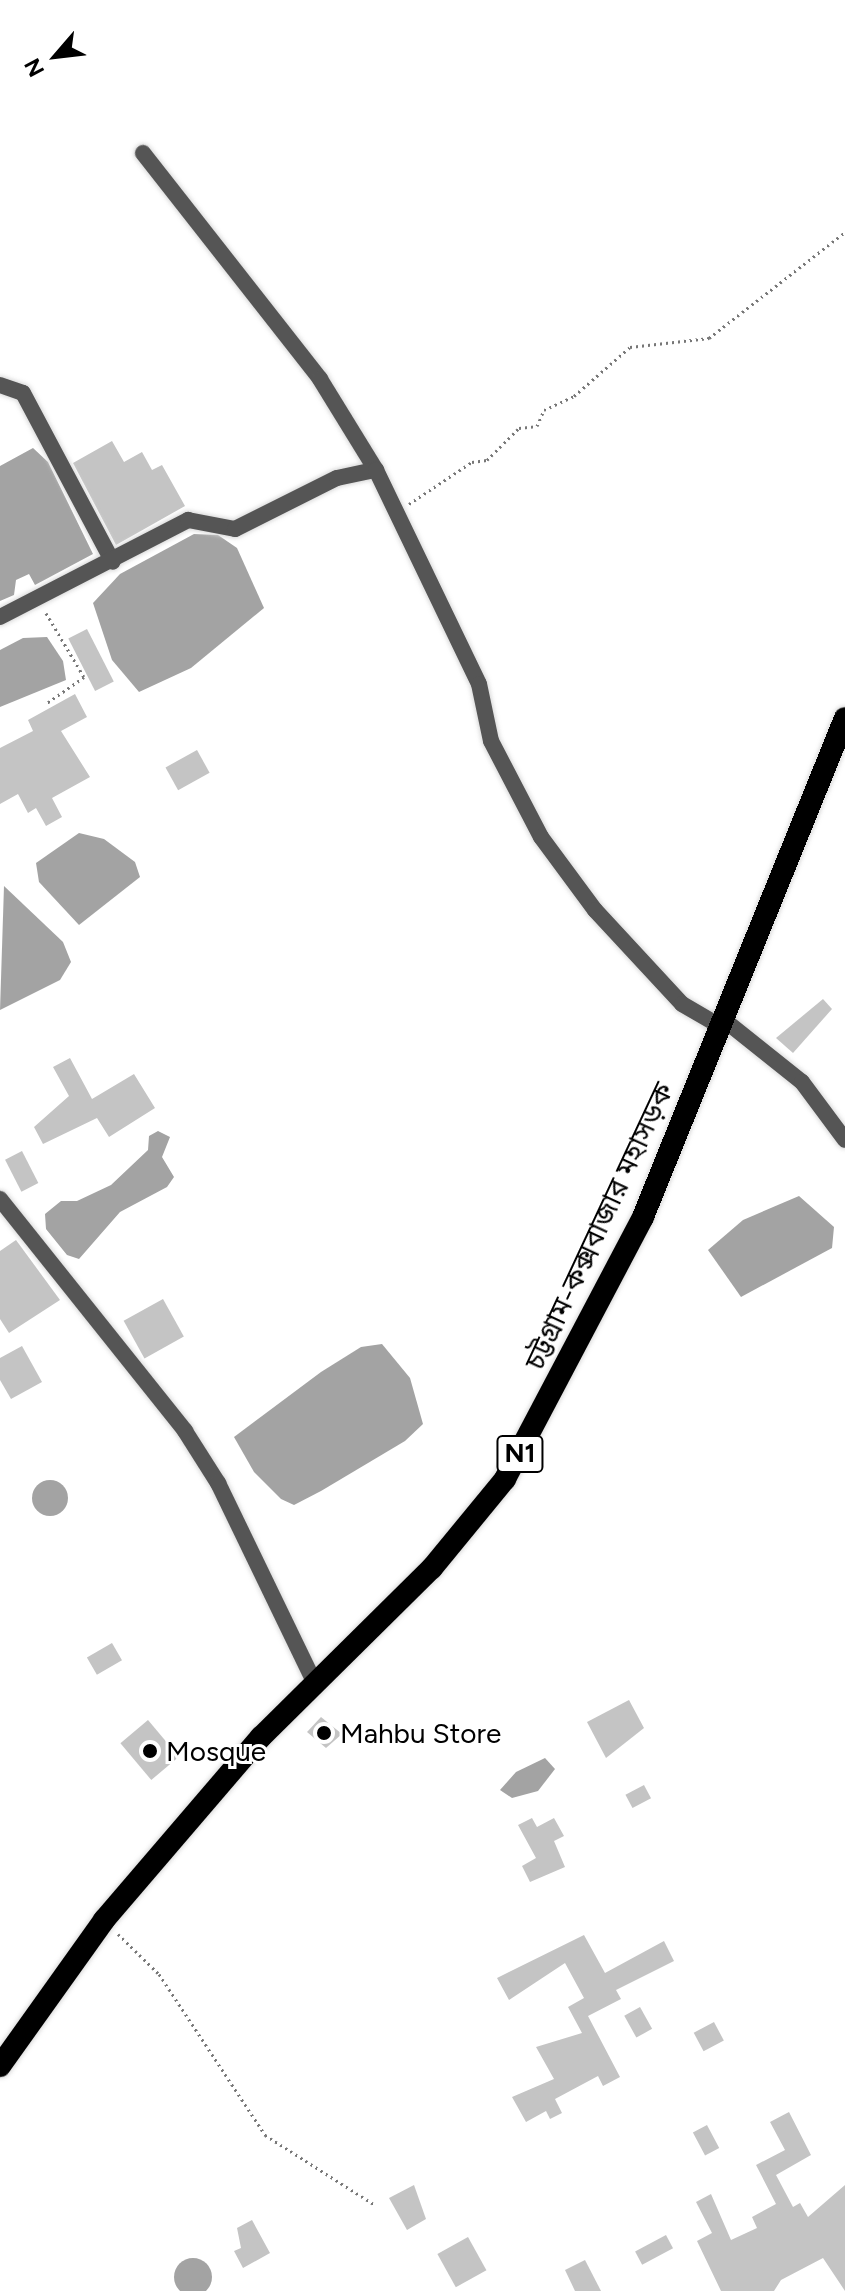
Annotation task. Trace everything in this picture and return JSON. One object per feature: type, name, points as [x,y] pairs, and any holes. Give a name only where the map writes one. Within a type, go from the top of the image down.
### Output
[{"type":"highway","name":"চট্টগ্রাম-কক্সবাজার মহাসড়ক","points":[[0,2066],[104,1920],[315,1684],[432,1568],[505,1479],[643,1217],[845,718]]},
{"type":"street","points":[[143,153],[320,379],[376,470],[399,510],[479,684],[491,741],[541,837],[595,910],[682,1004],[721,1022],[802,1082],[845,1140]]},
{"type":"street","points":[[0,385],[23,393],[113,562]]},
{"type":"street","points":[[0,617],[38,602],[188,520],[235,529],[337,478],[376,470]]},
{"type":"street","points":[[0,1199],[185,1431],[218,1483],[315,1684]]},
{"type":"path","points":[[399,510],[472,462],[487,460],[519,428],[537,426],[544,410],[574,396],[630,347],[709,338],[845,232]]},
{"type":"path","points":[[38,602],[84,677],[47,703]]},
{"type":"path","points":[[104,1920],[159,1974],[265,2135],[375,2205]]},
{"type":"shaded area","points":[[33,448],[48,462],[93,554],[35,585],[29,574],[16,580],[14,595],[0,601],[0,466]]},
{"type":"shaded area","points":[[194,534],[218,535],[237,548],[264,608],[191,668],[139,692],[112,660],[93,603],[120,574]]},
{"type":"shaded area","points":[[47,637],[63,661],[66,680],[0,707],[0,650],[23,638]]},
{"type":"shaded area","points":[[79,833],[104,839],[135,862],[140,877],[79,925],[39,882],[36,863]]},
{"type":"shaded area","points":[[4,886],[63,942],[71,962],[60,980],[0,1010]]},
{"type":"shaded area","points":[[158,1131],[170,1137],[162,1157],[174,1177],[167,1187],[120,1212],[79,1259],[67,1255],[46,1229],[45,1214],[61,1201],[77,1201],[111,1185],[148,1150],[149,1136]]},
{"type":"shaded area","points":[[799,1196],[834,1227],[832,1248],[741,1297],[708,1250],[743,1220]]},
{"type":"shaded area","points":[[382,1344],[410,1378],[423,1424],[405,1441],[321,1491],[294,1505],[281,1499],[254,1472],[234,1437],[321,1372],[361,1347]]},
{"type":"shaded area","points":[[50,1480],[63,1485],[68,1498],[63,1511],[50,1516],[37,1511],[32,1498],[37,1485]]},
{"type":"shaded area","points":[[545,1758],[555,1769],[538,1791],[512,1798],[500,1790],[516,1772]]},
{"type":"shaded area","points":[[193,2258],[206,2264],[212,2277],[206,2290],[193,2296],[180,2290],[174,2277],[180,2264]]},
{"type":"building","points":[[112,441],[124,462],[142,452],[152,470],[162,465],[185,506],[116,545],[73,463]]},
{"type":"building","points":[[87,629],[114,682],[95,691],[68,639]]},
{"type":"building","points":[[75,694],[87,717],[61,731],[90,777],[52,798],[62,817],[46,826],[36,808],[28,813],[18,794],[0,804],[0,748],[33,731],[28,720]]},
{"type":"building","points":[[197,750],[210,773],[178,790],[166,767]]},
{"type":"building","points":[[823,999],[832,1009],[793,1053],[776,1038]]},
{"type":"building","points":[[70,1058],[92,1099],[134,1074],[155,1108],[109,1137],[97,1118],[43,1144],[34,1127],[69,1096],[53,1067]]},
{"type":"building","points":[[22,1151],[38,1183],[21,1192],[5,1160]]},
{"type":"building","points":[[16,1240],[60,1300],[9,1333],[0,1319],[0,1251]]},
{"type":"building","points":[[163,1299],[184,1337],[144,1358],[124,1321]]},
{"type":"building","points":[[22,1346],[42,1382],[11,1399],[0,1380],[0,1358]]},
{"type":"building","points":[[112,1643],[122,1660],[97,1675],[87,1658]]},
{"type":"building","points":[[629,1700],[644,1728],[606,1758],[587,1722]]},
{"type":"building","name":"Mahbu Store","points":[[321,1717],[342,1734],[326,1748],[307,1732]]},
{"type":"building","name":"Mosque","points":[[148,1720],[179,1757],[151,1780],[120,1743]]},
{"type":"building","points":[[644,1785],[651,1798],[633,1808],[625,1795]]},
{"type":"building","points":[[532,1818],[537,1827],[554,1818],[564,1836],[554,1841],[565,1867],[530,1882],[522,1866],[536,1858],[518,1825]]},
{"type":"building","points":[[584,1935],[605,1973],[664,1941],[674,1961],[616,1990],[621,1999],[588,2016],[620,2077],[603,2086],[598,2076],[555,2099],[562,2113],[550,2119],[546,2111],[526,2122],[512,2097],[554,2079],[536,2047],[582,2033],[568,2007],[584,1998],[565,1963],[509,2000],[497,1978]]},
{"type":"building","points":[[640,2007],[652,2029],[636,2038],[624,2016]]},
{"type":"building","points":[[714,2022],[724,2041],[704,2051],[694,2033]]},
{"type":"building","points":[[789,2112],[811,2155],[776,2175],[793,2207],[800,2203],[808,2217],[845,2185],[845,2291],[823,2258],[781,2280],[774,2291],[721,2291],[697,2241],[712,2233],[696,2202],[711,2194],[731,2240],[757,2228],[752,2217],[776,2204],[756,2165],[785,2150],[770,2122]]},
{"type":"building","points":[[707,2125],[719,2148],[705,2155],[693,2133]]},
{"type":"building","points":[[414,2185],[426,2219],[407,2230],[389,2198]]},
{"type":"building","points":[[252,2220],[270,2253],[243,2268],[234,2251],[241,2248],[237,2228]]},
{"type":"building","points":[[666,2235],[673,2248],[642,2265],[635,2251]]},
{"type":"building","points":[[468,2237],[486,2270],[456,2287],[437,2254]]},
{"type":"building","points":[[585,2260],[601,2291],[575,2291],[565,2270]]},
{"type":"place","name":"Mahbu Store","points":[[324,1733]]},
{"type":"place","name":"Mosque","points":[[150,1751]]}]
